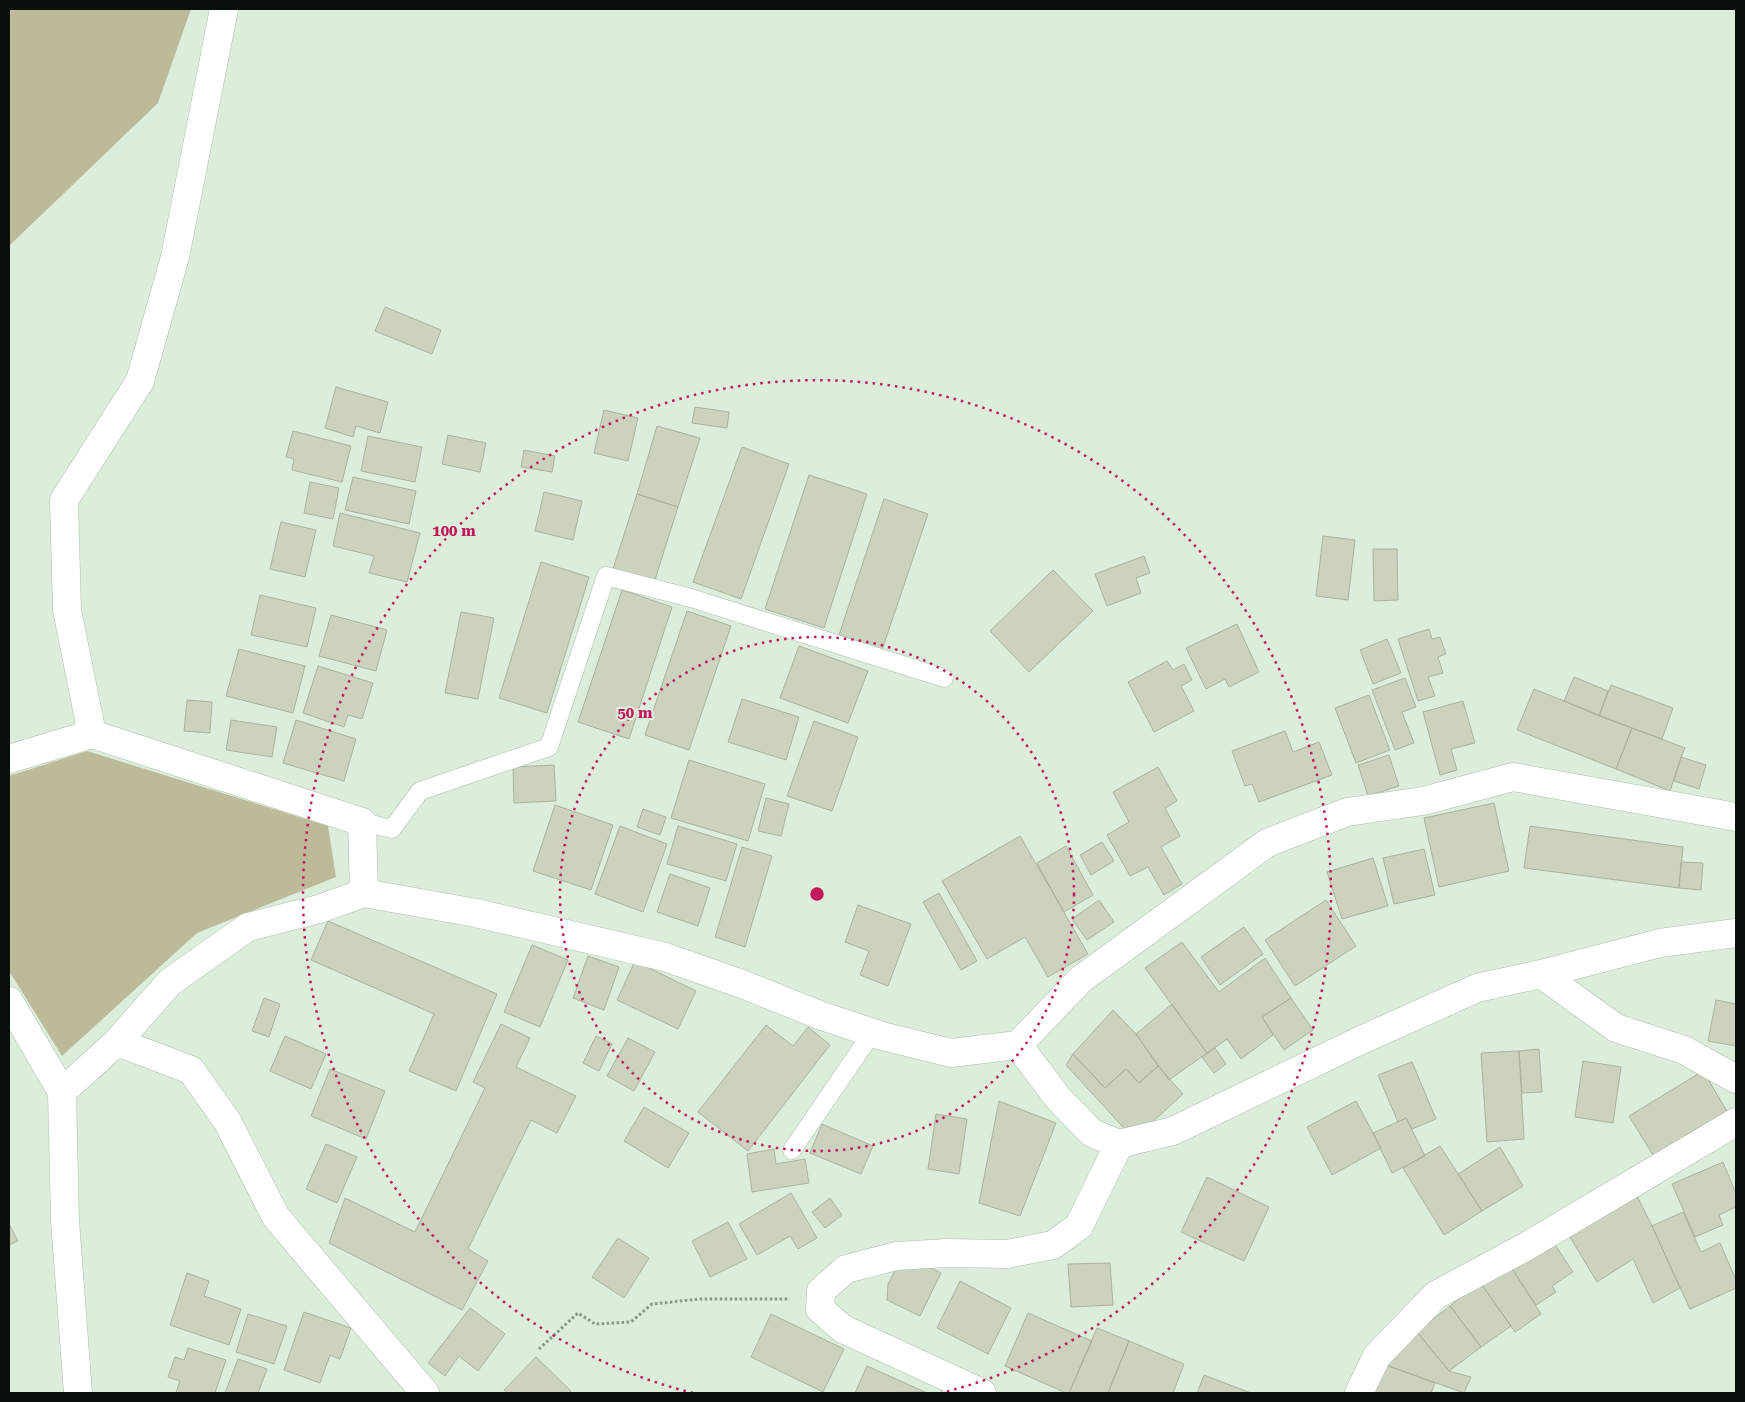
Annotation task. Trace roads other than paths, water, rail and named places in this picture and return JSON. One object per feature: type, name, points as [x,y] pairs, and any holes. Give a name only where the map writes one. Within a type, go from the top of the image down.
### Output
[{"type":"street","points":[[92,734],[67,610],[64,500],[140,381],[175,257],[224,9]]},
{"type":"street","points":[[9,759],[92,734],[362,822],[364,893]]},
{"type":"street","points":[[62,1092],[117,1042],[170,982],[248,927],[319,909],[364,893],[476,913],[665,957],[872,1033],[951,1053],[1018,1045],[1080,980],[1267,843],[1347,812],[1423,801],[1513,777],[1736,817]]},
{"type":"street","points":[[1018,1045],[1058,1098],[1092,1133],[1119,1144],[1172,1131],[1357,1042],[1478,988],[1541,974],[1660,943],[1736,933]]},
{"type":"street","points":[[1541,974],[1616,1028],[1684,1050],[1736,1079]]},
{"type":"street","points":[[9,1001],[62,1092],[65,1221],[78,1393]]},
{"type":"street","points":[[117,1042],[191,1070],[227,1120],[276,1217],[425,1393]]},
{"type":"street","points":[[1359,1393],[1377,1356],[1436,1295],[1528,1246],[1736,1122]]},
{"type":"street","points":[[982,1393],[843,1329],[820,1309],[821,1291],[846,1269],[896,1256],[947,1253],[1007,1254],[1053,1245],[1079,1226],[1119,1144]]},
{"type":"lane","points":[[362,822],[392,829],[420,791],[549,747],[606,576],[691,598],[944,678]]},
{"type":"lane","points":[[792,1150],[872,1033]]}]
